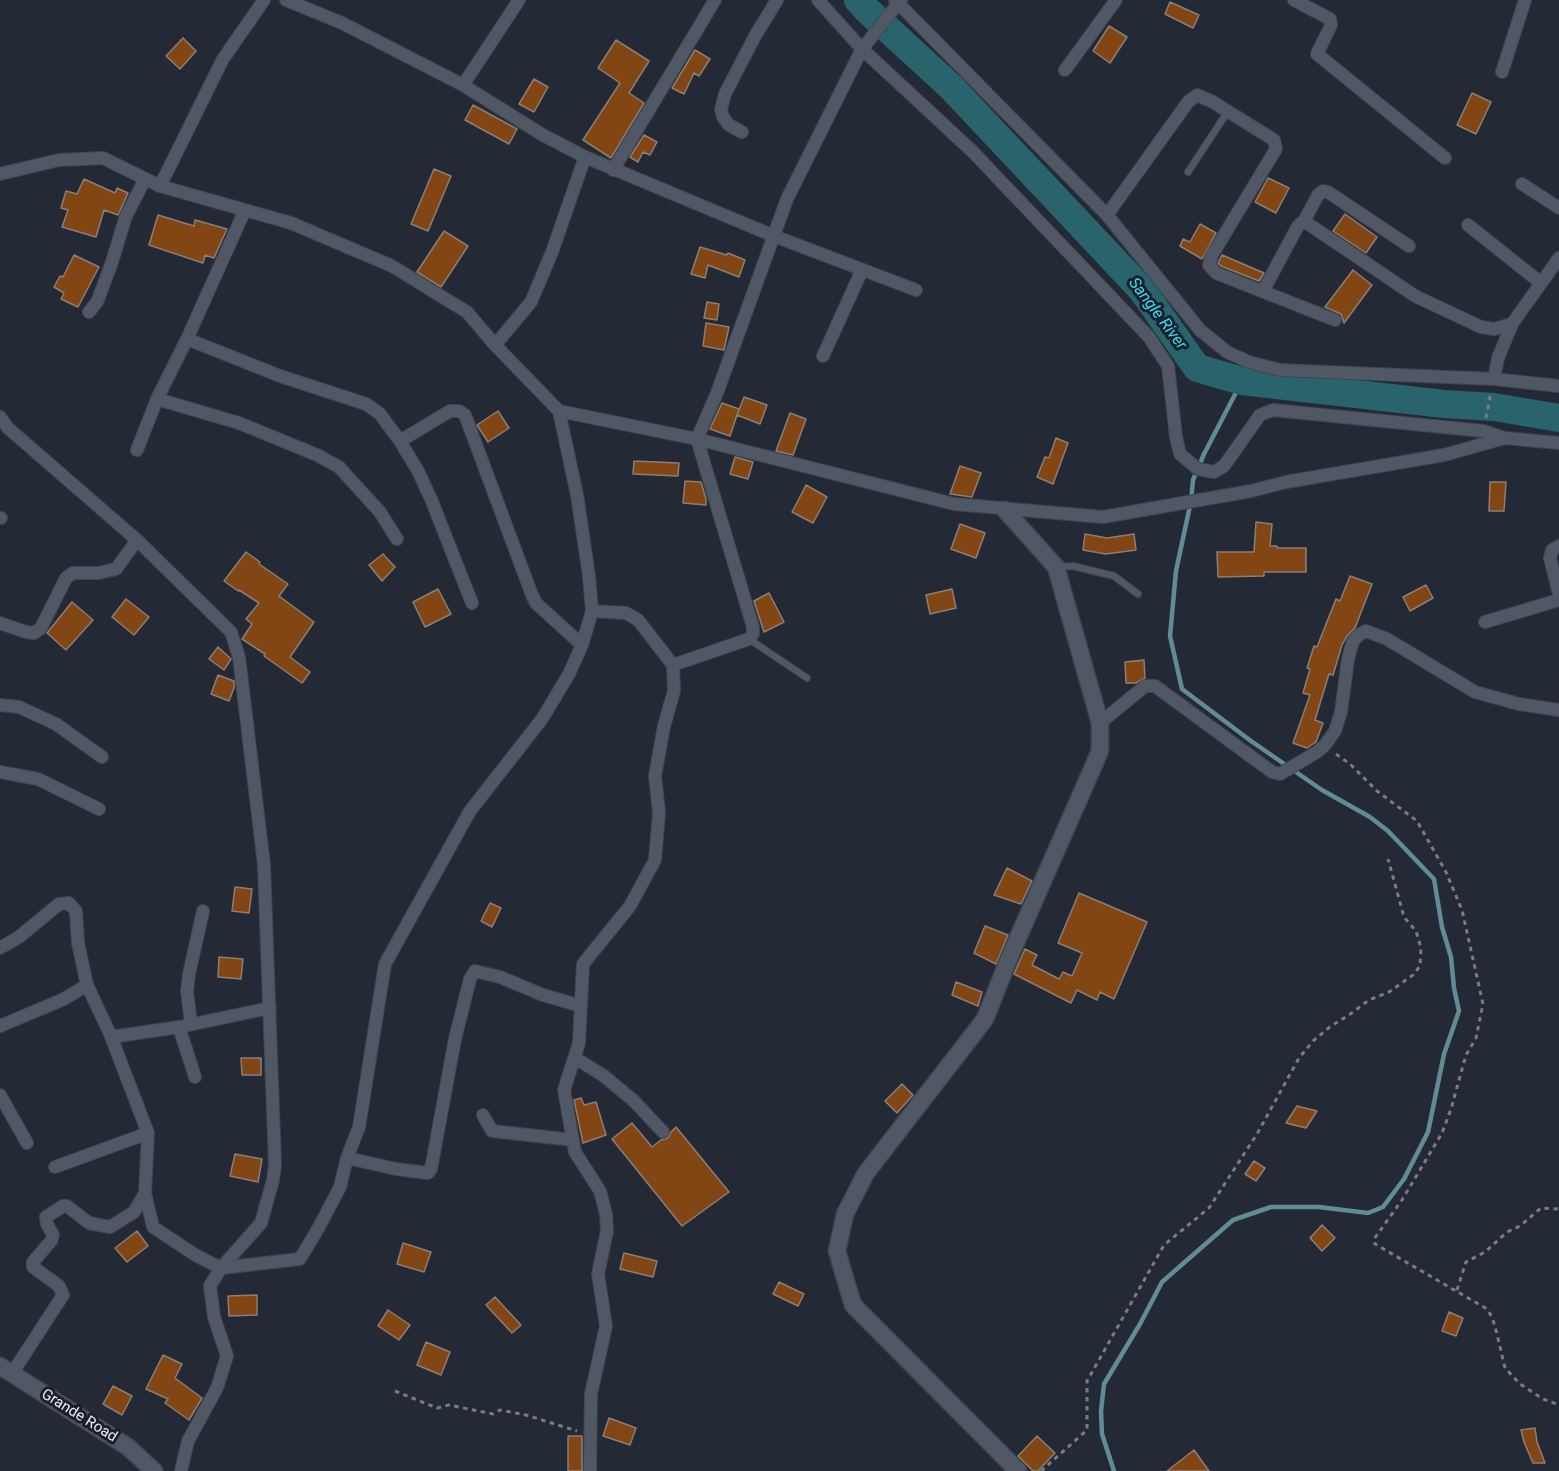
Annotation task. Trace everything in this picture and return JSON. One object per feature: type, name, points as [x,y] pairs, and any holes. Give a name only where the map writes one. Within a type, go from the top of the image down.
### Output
[{"type":"street","points":[[160,186],[223,59],[264,0]]},
{"type":"street","points":[[286,0],[342,23],[463,85],[542,134],[613,170],[774,236],[916,290]]},
{"type":"street","points":[[463,85],[519,0]]},
{"type":"street","points":[[613,170],[715,0]]},
{"type":"street","points":[[742,132],[729,125],[721,109],[725,94],[755,36],[777,0]]},
{"type":"street","points":[[818,0],[972,151],[1149,337],[1168,366],[1180,454],[1198,469],[1214,472],[1224,466],[1260,415],[1273,410],[1483,431],[1505,438],[1559,443]]},
{"type":"street","points":[[1065,70],[1116,0]]},
{"type":"street","points":[[1293,0],[1330,19],[1331,25],[1317,54],[1445,158]]},
{"type":"street","points":[[1502,72],[1525,0]]},
{"type":"street","points":[[673,665],[749,639],[753,634],[753,627],[697,440],[717,393],[796,181],[865,45],[897,4],[1107,215],[1200,330],[1227,352],[1249,362],[1280,370],[1494,379],[1559,386]]},
{"type":"street","points":[[1107,215],[1188,102],[1197,95],[1228,111],[1274,140],[1276,149],[1212,255],[1209,265],[1216,273],[1335,320]]},
{"type":"street","points":[[495,345],[531,302],[552,252],[585,157]]},
{"type":"street","points":[[0,174],[59,160],[103,159],[160,186],[291,223],[392,266],[467,312],[495,345],[559,411],[577,495],[592,611],[582,645],[569,674],[542,719],[470,811],[385,964],[359,1127],[347,1158],[340,1187],[300,1259],[221,1268],[197,1257],[153,1227],[145,1193],[148,1132],[111,1037],[87,985],[78,943],[76,911],[69,903],[59,904],[19,937],[0,948]]},
{"type":"street","points":[[89,312],[97,302],[126,216],[145,179]]},
{"type":"street","points":[[1522,184],[1559,208]]},
{"type":"street","points":[[1263,291],[1298,226],[1304,221],[1318,195],[1323,191],[1328,192],[1409,246]]},
{"type":"street","points":[[137,450],[157,399],[187,339],[245,210]]},
{"type":"street","points":[[1304,221],[1415,296],[1481,327],[1494,329],[1512,324]]},
{"type":"street","points":[[1468,225],[1540,283]]},
{"type":"street","points":[[1494,379],[1498,358],[1512,324],[1559,258]]},
{"type":"street","points":[[824,356],[862,270]]},
{"type":"street","points":[[187,339],[280,376],[366,404],[380,414],[418,471],[472,603]]},
{"type":"street","points":[[157,399],[238,423],[339,466],[380,512],[397,539]]},
{"type":"street","points":[[400,441],[450,411],[459,411],[465,415],[536,603],[582,645]]},
{"type":"street","points":[[559,411],[697,440],[954,504],[1102,517],[1444,455],[1505,438]]},
{"type":"street","points":[[0,417],[8,428],[137,540],[231,632],[239,657],[264,865],[275,1165],[261,1223],[221,1268],[210,1286],[214,1317],[226,1356],[218,1388],[188,1441],[181,1471]]},
{"type":"street","points":[[1005,510],[1056,567],[1100,723],[1100,752],[1010,956],[985,1020],[866,1173],[845,1214],[837,1251],[853,1305],[1018,1471]]},
{"type":"street","points":[[0,623],[34,633],[41,628],[66,578],[73,573],[99,573],[116,569],[137,540]]},
{"type":"street","points":[[1559,546],[1552,550],[1550,558],[1559,594]]},
{"type":"street","points":[[1485,622],[1559,600]]},
{"type":"street","points":[[590,1471],[591,1394],[606,1326],[598,1274],[608,1231],[600,1191],[575,1152],[564,1090],[579,1043],[583,964],[630,906],[655,860],[659,813],[655,777],[664,726],[674,691],[673,665],[638,620],[626,613],[592,611]]},
{"type":"street","points":[[1100,723],[1145,686],[1155,686],[1272,772],[1280,774],[1321,748],[1335,731],[1341,712],[1348,659],[1353,641],[1366,631],[1387,639],[1475,692],[1519,704],[1559,710]]},
{"type":"street","points":[[0,705],[20,707],[56,724],[102,757]]},
{"type":"street","points":[[0,772],[38,779],[99,809]]},
{"type":"street","points":[[195,1077],[185,1026],[189,974],[203,911]]},
{"type":"street","points":[[347,1158],[396,1169],[428,1173],[431,1169],[454,1039],[470,979],[476,971],[501,977],[543,995],[581,1006]]},
{"type":"street","points":[[0,1026],[64,999],[87,985]]},
{"type":"street","points":[[111,1037],[185,1026],[270,1008]]},
{"type":"street","points":[[575,1058],[604,1076],[634,1101],[663,1132]]},
{"type":"street","points":[[0,1095],[27,1143]]},
{"type":"street","points":[[483,1115],[492,1131],[573,1140]]},
{"type":"street","points":[[55,1167],[148,1132]]},
{"type":"street","points":[[5,1371],[63,1295],[59,1286],[33,1267],[33,1262],[51,1241],[53,1235],[46,1217],[63,1206],[67,1206],[88,1223],[110,1227],[134,1212],[145,1193]]},
{"type":"street","name":"Grande Road","points":[[5,1371],[128,1447],[154,1471]]},
{"type":"lane","points":[[1188,172],[1228,111]]},
{"type":"lane","points":[[1056,567],[1073,566],[1114,576],[1138,594]]},
{"type":"lane","points":[[749,639],[807,678]]},
{"type":"path","points":[[1483,431],[1494,379]]},
{"type":"path","points":[[1321,748],[1350,764],[1377,791],[1417,821],[1446,873],[1466,923],[1484,1004],[1476,1038],[1466,1055],[1442,1132],[1374,1242],[1380,1248],[1487,1309],[1492,1317],[1505,1368],[1520,1384],[1543,1399],[1559,1405]]},
{"type":"path","points":[[1041,1471],[1087,1430],[1087,1381],[1164,1245],[1209,1208],[1257,1134],[1299,1058],[1313,1041],[1331,1026],[1369,1000],[1389,992],[1413,975],[1420,966],[1421,948],[1416,931],[1404,916],[1388,859]]},
{"type":"path","points":[[1457,1290],[1466,1262],[1485,1252],[1507,1232],[1520,1226],[1542,1208],[1559,1209]]},
{"type":"path","points":[[394,1390],[436,1408],[449,1405],[493,1414],[500,1410],[526,1415],[590,1435]]},
{"type":"building","points":[[1170,2],[1199,15],[1193,28],[1165,14]]},
{"type":"building","points":[[1109,26],[1127,37],[1110,63],[1093,51]]},
{"type":"building","points":[[183,38],[196,51],[180,69],[166,56]]},
{"type":"building","points":[[616,40],[649,61],[629,93],[644,103],[611,158],[583,140],[620,83],[598,68]]},
{"type":"building","points":[[695,50],[710,59],[699,76],[694,73],[684,94],[672,88]]},
{"type":"building","points":[[534,79],[548,87],[534,112],[519,104]]},
{"type":"building","points":[[1472,93],[1491,102],[1476,134],[1457,125]]},
{"type":"building","points":[[473,105],[517,129],[509,144],[465,120]]},
{"type":"building","points":[[644,135],[657,142],[650,155],[643,152],[638,162],[630,157]]},
{"type":"building","points":[[434,169],[451,176],[428,231],[411,224]]},
{"type":"building","points":[[1268,178],[1289,188],[1276,213],[1255,202]]},
{"type":"building","points":[[84,179],[115,193],[117,188],[128,193],[118,215],[104,210],[96,237],[62,227],[68,210],[61,208],[66,191],[77,194]]},
{"type":"building","points":[[1345,214],[1377,237],[1366,253],[1333,231]]},
{"type":"building","points":[[158,215],[194,226],[195,220],[227,229],[214,258],[205,255],[203,263],[149,245]]},
{"type":"building","points":[[1200,224],[1216,233],[1202,259],[1180,246],[1183,239],[1190,242]]},
{"type":"building","points":[[444,231],[468,246],[441,287],[417,272]]},
{"type":"building","points":[[700,247],[727,255],[728,253],[745,260],[739,277],[708,265],[705,278],[691,274]]},
{"type":"building","points":[[74,255],[99,267],[78,307],[61,299],[64,293],[54,287],[60,276],[63,277]]},
{"type":"building","points":[[1222,255],[1264,273],[1259,281],[1221,266],[1218,263]]},
{"type":"building","points":[[1353,270],[1372,285],[1344,323],[1341,314],[1325,307]]},
{"type":"building","points":[[707,302],[719,304],[717,320],[704,318]]},
{"type":"building","points":[[706,323],[729,327],[724,350],[703,346]]},
{"type":"building","points":[[744,397],[767,405],[760,424],[737,415]]},
{"type":"building","points":[[722,403],[739,409],[730,436],[710,429]]},
{"type":"building","points":[[498,411],[509,428],[488,442],[477,425]]},
{"type":"building","points":[[790,413],[806,419],[793,455],[776,451]]},
{"type":"building","points":[[1056,438],[1068,443],[1053,484],[1037,477],[1045,457],[1049,458]]},
{"type":"building","points":[[735,457],[753,462],[748,479],[730,474]]},
{"type":"building","points":[[634,461],[679,463],[678,476],[633,474]]},
{"type":"building","points":[[960,466],[981,473],[972,497],[950,494]]},
{"type":"building","points":[[685,481],[701,482],[706,505],[683,503]]},
{"type":"building","points":[[1490,482],[1506,482],[1504,511],[1489,511]]},
{"type":"building","points":[[806,485],[827,497],[813,523],[792,512]]},
{"type":"building","points":[[1256,522],[1272,524],[1270,546],[1306,548],[1306,572],[1264,572],[1264,576],[1218,577],[1217,552],[1254,552]]},
{"type":"building","points":[[960,524],[985,533],[976,558],[951,549]]},
{"type":"building","points":[[1085,534],[1107,538],[1134,534],[1136,550],[1106,554],[1083,550]]},
{"type":"building","points":[[246,552],[288,584],[279,596],[314,622],[290,657],[310,672],[302,683],[242,639],[252,624],[246,619],[259,603],[224,581]]},
{"type":"building","points":[[383,554],[395,567],[382,581],[369,565]]},
{"type":"building","points":[[1350,576],[1372,584],[1355,628],[1342,645],[1333,675],[1329,674],[1315,720],[1323,723],[1316,742],[1307,748],[1293,743],[1310,695],[1303,693],[1310,669],[1307,668],[1314,646],[1317,647],[1336,599],[1340,601]]},
{"type":"building","points":[[1426,585],[1433,598],[1410,611],[1403,597]]},
{"type":"building","points":[[438,589],[451,614],[425,627],[413,602]]},
{"type":"building","points":[[952,589],[956,608],[930,614],[926,595]]},
{"type":"building","points":[[769,593],[784,622],[764,632],[754,601]]},
{"type":"building","points":[[126,599],[149,617],[134,635],[112,617]]},
{"type":"building","points":[[72,602],[93,620],[66,650],[47,633]]},
{"type":"building","points":[[218,647],[231,659],[224,670],[209,659]]},
{"type":"building","points":[[1144,660],[1145,678],[1136,683],[1126,683],[1125,662]]},
{"type":"building","points":[[218,675],[234,681],[229,701],[211,694]]},
{"type":"building","points":[[1007,868],[1032,881],[1021,904],[994,895]]},
{"type":"building","points":[[235,887],[252,889],[249,913],[232,911]]},
{"type":"building","points":[[1079,893],[1147,922],[1114,999],[1100,992],[1097,1000],[1077,990],[1071,1003],[1014,974],[1025,949],[1037,955],[1032,965],[1059,979],[1063,972],[1072,976],[1082,953],[1058,943]]},
{"type":"building","points":[[490,903],[501,908],[492,927],[481,921]]},
{"type":"building","points":[[985,926],[1008,935],[996,964],[974,953]]},
{"type":"building","points":[[219,957],[243,959],[241,979],[218,977]]},
{"type":"building","points":[[956,982],[982,992],[978,1006],[952,995]]},
{"type":"building","points":[[241,1058],[261,1058],[261,1075],[242,1075]]},
{"type":"building","points":[[902,1084],[913,1095],[897,1113],[885,1101]]},
{"type":"building","points":[[581,1098],[584,1105],[596,1102],[606,1135],[583,1143],[574,1100]]},
{"type":"building","points":[[1297,1106],[1317,1111],[1306,1128],[1286,1123]]},
{"type":"building","points":[[632,1123],[652,1147],[668,1138],[676,1127],[729,1192],[682,1226],[612,1139]]},
{"type":"building","points":[[235,1154],[262,1159],[258,1182],[230,1176]]},
{"type":"building","points":[[1254,1161],[1265,1168],[1256,1181],[1245,1174]]},
{"type":"building","points":[[1322,1225],[1335,1238],[1322,1251],[1310,1238]]},
{"type":"building","points":[[137,1231],[148,1246],[127,1262],[115,1248]]},
{"type":"building","points":[[403,1243],[431,1252],[424,1272],[397,1264]]},
{"type":"building","points":[[624,1253],[657,1261],[653,1277],[620,1269]]},
{"type":"building","points":[[779,1282],[804,1294],[798,1306],[773,1294]]},
{"type":"building","points":[[257,1295],[257,1315],[229,1316],[228,1296]]},
{"type":"building","points":[[495,1297],[521,1325],[512,1333],[486,1305]]},
{"type":"building","points":[[388,1310],[410,1325],[399,1340],[378,1326]]},
{"type":"building","points":[[1449,1312],[1463,1318],[1456,1336],[1442,1331]]},
{"type":"building","points":[[426,1342],[450,1352],[441,1375],[417,1365]]},
{"type":"building","points":[[163,1355],[182,1364],[175,1378],[202,1398],[189,1420],[165,1403],[168,1399],[146,1389]]},
{"type":"building","points":[[113,1386],[132,1396],[122,1415],[103,1404]]},
{"type":"building","points":[[609,1418],[636,1428],[630,1445],[603,1436]]},
{"type":"building","points":[[1535,1428],[1537,1442],[1545,1463],[1533,1463],[1524,1442],[1521,1430]]},
{"type":"building","points":[[568,1436],[582,1436],[582,1471],[568,1471]]},
{"type":"building","points":[[1037,1436],[1055,1453],[1038,1471],[1033,1471],[1018,1456]]},
{"type":"building","points":[[1194,1450],[1209,1471],[1167,1471]]},
{"type":"waterway","name":"Sangle River","points":[[858,0],[951,87],[1142,290],[1197,368],[1242,381],[1444,404],[1494,407],[1559,418]]},
{"type":"waterway","points":[[1114,1471],[1102,1434],[1101,1411],[1104,1384],[1162,1282],[1233,1220],[1271,1207],[1319,1207],[1368,1213],[1383,1207],[1404,1179],[1428,1132],[1444,1054],[1459,1011],[1451,957],[1442,927],[1434,879],[1388,831],[1370,817],[1322,790],[1251,741],[1182,689],[1170,636],[1176,571],[1191,501],[1193,480],[1242,381]]}]
